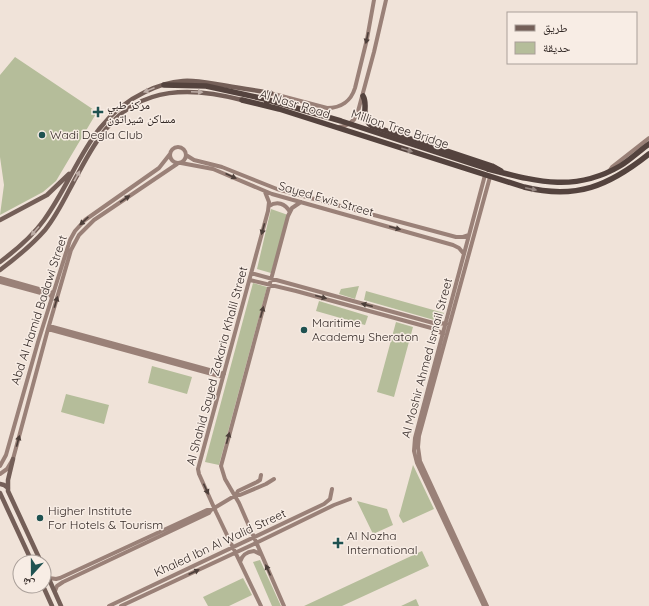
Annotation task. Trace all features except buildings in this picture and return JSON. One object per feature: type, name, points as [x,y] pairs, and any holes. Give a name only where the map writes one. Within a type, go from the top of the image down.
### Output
[{"type":"highway","name":"Million Tree Bridge","points":[[164,85],[200,85],[265,99],[341,122],[487,174]]},
{"type":"highway","points":[[269,106],[266,100],[270,93]]},
{"type":"highway","points":[[363,96],[365,100],[364,114],[369,124],[375,127]]},
{"type":"highway","name":"Al Nasr Road","points":[[242,100],[269,106],[534,190],[552,192],[578,190],[595,186],[621,174],[649,154]]},
{"type":"highway","points":[[364,136],[361,131],[363,126],[366,125],[375,127],[492,166],[503,173]]},
{"type":"highway","name":"Al Nasr Road","points":[[487,174],[503,173],[541,182],[561,183],[582,181],[609,172],[626,162],[649,144]]},
{"type":"main road","name":"Al Nasr Road","points":[[0,262],[18,248],[40,226],[93,136],[109,116],[137,95],[164,85],[181,81],[194,81],[270,93]]},
{"type":"main road","name":"Al Nasr Road","points":[[0,270],[25,250],[46,229],[62,204],[98,138],[112,122],[128,109],[152,97],[179,92],[193,91],[215,93],[242,100]]},
{"type":"main road","points":[[0,220],[48,195],[72,172]]},
{"type":"main road","name":"Abd Al Hamid Badawi Street","points":[[13,459],[8,488],[11,500],[37,554]]},
{"type":"main road","points":[[0,484],[4,484],[8,488]]},
{"type":"main road","points":[[0,493],[28,554]]},
{"type":"main road","points":[[52,584],[61,606]]},
{"type":"main road","points":[[47,594],[52,606]]},
{"type":"street","points":[[270,93],[327,108],[336,107],[347,102],[352,96],[355,88],[367,39],[374,0]]},
{"type":"street","points":[[334,127],[344,126],[352,122],[357,115],[386,0]]},
{"type":"street","points":[[609,172],[612,167],[649,138]]},
{"type":"street","points":[[186,155],[185,160],[179,163],[172,161],[170,154],[172,150],[179,147],[192,159],[222,166],[277,189],[459,237],[469,235]]},
{"type":"street","name":"Abd Al Hamid Badawi Street","points":[[0,466],[5,458],[68,244],[78,227],[89,217],[159,168],[170,154]]},
{"type":"street","points":[[188,164],[192,159]]},
{"type":"street","name":"Abd Al Hamid Badawi Street","points":[[0,474],[6,469],[13,459],[48,328],[76,240],[83,230],[94,220],[179,163]]},
{"type":"street","name":"Sayed Ewis Street","points":[[179,163],[217,170],[265,192],[456,246],[464,254]]},
{"type":"street","name":"Al Moshir Ahmed Ismail Street","points":[[484,606],[420,461],[418,450],[419,436],[458,284],[464,254],[482,184],[487,174]]},
{"type":"street","name":"Al Moshir Ahmed Ismail Street","points":[[487,174],[488,185],[446,323],[415,438],[414,455],[425,481],[487,606]]},
{"type":"street","points":[[482,184],[485,183],[488,185]]},
{"type":"street","points":[[265,192],[268,198],[269,206],[275,203],[282,204],[286,206],[290,212]]},
{"type":"street","points":[[284,606],[239,503],[223,475],[222,464],[269,285],[290,212],[301,202]]},
{"type":"street","name":"Al Shahid Sayed Zakaria Khalil Street","points":[[261,606],[213,509],[198,469],[269,206]]},
{"type":"street","points":[[456,246],[460,243],[459,237]]},
{"type":"street","points":[[251,273],[437,324],[446,323]]},
{"type":"street","points":[[0,278],[53,294]]},
{"type":"street","points":[[250,280],[435,329],[443,334]]},
{"type":"street","points":[[0,282],[53,294]]},
{"type":"street","points":[[388,316],[390,311]]},
{"type":"street","points":[[395,318],[397,313]]},
{"type":"street","points":[[48,328],[223,376]]},
{"type":"street","points":[[55,591],[60,581],[207,510],[213,509],[260,477],[262,485]]},
{"type":"street","points":[[235,495],[239,495],[274,479]]},
{"type":"street","points":[[332,489],[330,499],[333,501],[334,505]]},
{"type":"street","name":"Khaled Ibn Al Walid Street","points":[[109,606],[233,548],[255,541],[350,498]]},
{"type":"street","name":"Khaled Ibn Al Walid Street","points":[[121,606],[235,553],[324,504],[330,499]]},
{"type":"street","points":[[240,562],[242,556],[248,552],[255,551],[260,554]]},
{"type":"street","points":[[52,579],[60,581]]},
{"type":"green space","name":"Wadi Degla Club","points":[[15,57],[97,112],[56,181],[43,192],[0,215],[4,185],[0,157],[0,75]]},
{"type":"green space","points":[[271,209],[288,215],[271,273],[257,269]]},
{"type":"green space","points":[[253,283],[267,287],[219,465],[205,462]]},
{"type":"green space","points":[[359,286],[355,299],[339,294],[341,289]]},
{"type":"green space","points":[[366,291],[444,313],[441,322],[364,300]]},
{"type":"green space","points":[[319,301],[368,316],[365,325],[316,311]]},
{"type":"green space","points":[[396,322],[413,327],[394,397],[377,392]]},
{"type":"green space","points":[[152,366],[192,377],[187,394],[148,383]]},
{"type":"green space","points":[[66,394],[109,405],[104,424],[61,412]]},
{"type":"green space","points":[[413,465],[434,509],[403,523],[399,516]]},
{"type":"green space","points":[[357,501],[387,509],[393,525],[373,534]]},
{"type":"green space","points":[[422,551],[429,566],[342,606],[304,606]]},
{"type":"green space","points":[[260,560],[281,606],[272,606],[253,562]]},
{"type":"green space","points":[[243,578],[252,595],[229,606],[208,606],[203,597]]},
{"type":"green space","points":[[416,599],[419,606],[401,606]]},
{"type":"place","name":"مركز طبي مساكن شيراتون","points":[[98,112]]},
{"type":"place","name":"Wadi Degla Club","points":[[42,135]]},
{"type":"place","name":"Maritime Academy Sheraton","points":[[304,330]]},
{"type":"place","name":"Higher Institute For Hotels & Tourism","points":[[40,518]]},
{"type":"place","name":"Al Nozha International","points":[[338,543]]}]
